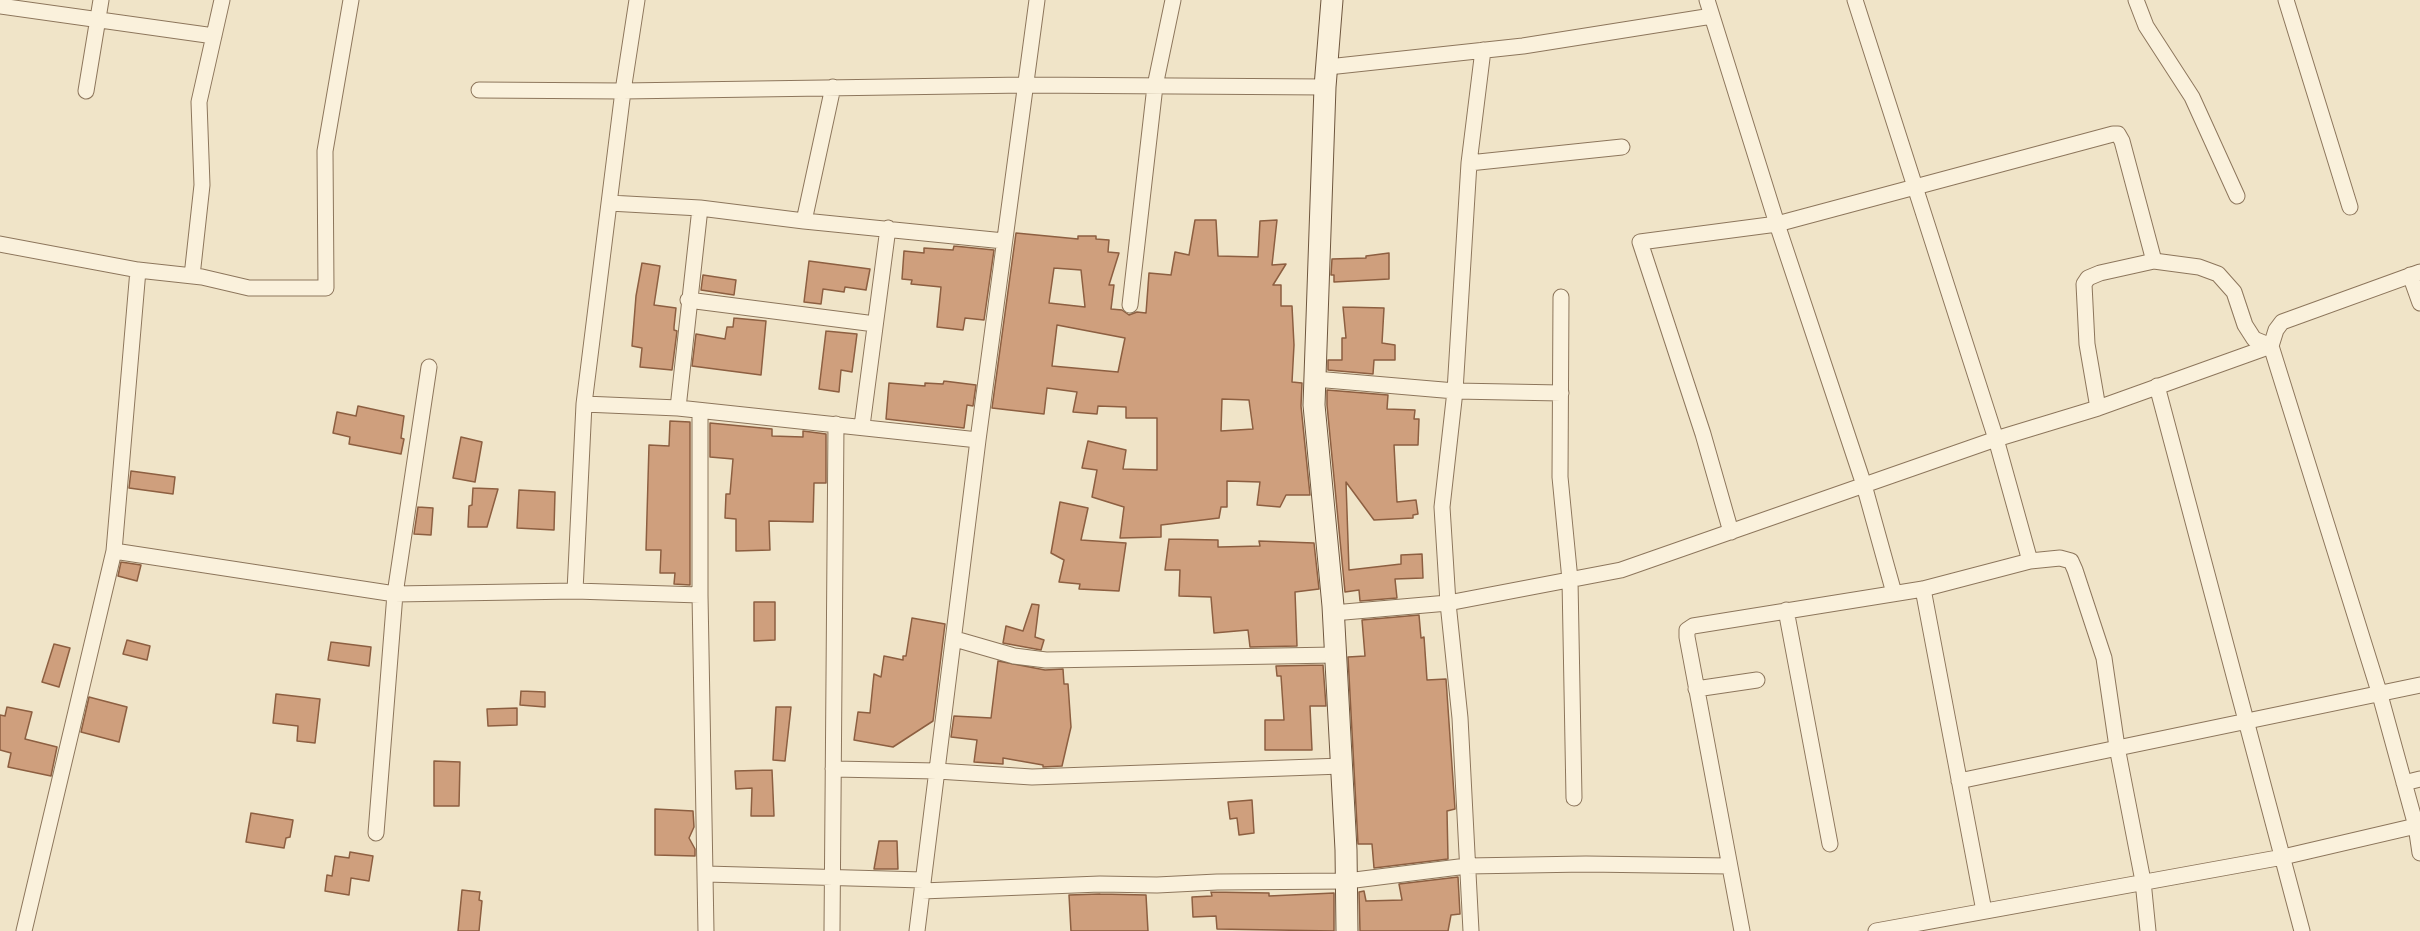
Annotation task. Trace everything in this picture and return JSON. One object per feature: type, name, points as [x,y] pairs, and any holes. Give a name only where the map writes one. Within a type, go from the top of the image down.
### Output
[{"type":"street","points":[[86,91],[101,0]]},
{"type":"street","points":[[192,276],[202,185],[199,102],[222,0]]},
{"type":"street","points":[[0,243],[138,270],[192,276],[249,288],[326,288],[325,151],[351,0]]},
{"type":"street","points":[[574,591],[584,404],[623,91],[637,0]]},
{"type":"street","points":[[916,931],[1037,0]]},
{"type":"street","points":[[1130,305],[1155,86],[1173,0]]},
{"type":"street","points":[[1332,0],[1326,77],[1314,405],[1333,613],[1342,766],[1347,931]]},
{"type":"street","points":[[1707,0],[1777,224],[1864,485],[1894,593]]},
{"type":"street","points":[[1855,0],[1996,439],[2030,561]]},
{"type":"street","points":[[2136,0],[2146,26],[2192,97],[2236,196]]},
{"type":"street","points":[[2286,0],[2350,207]]},
{"type":"street","points":[[0,6],[214,36]]},
{"type":"street","points":[[479,90],[623,91],[1025,85],[1155,86],[1326,77],[1483,50],[1712,16]]},
{"type":"street","points":[[1471,931],[1456,668],[1448,603],[1442,507],[1455,391],[1469,163],[1483,50]]},
{"type":"street","points":[[804,221],[833,87]]},
{"type":"street","points":[[1731,532],[1703,434],[1640,242],[1777,224],[2118,134],[2122,141],[2154,261]]},
{"type":"street","points":[[1469,163],[1622,147]]},
{"type":"street","points":[[609,203],[700,208],[1004,241]]},
{"type":"street","points":[[678,408],[688,300],[700,208]]},
{"type":"street","points":[[862,426],[888,228]]},
{"type":"street","points":[[2098,408],[2087,344],[2084,284],[2088,278],[2100,273],[2154,261],[2199,267],[2218,274],[2234,292],[2245,325],[2254,339],[2271,346]]},
{"type":"street","points":[[24,931],[114,551],[138,270]]},
{"type":"street","points":[[2420,303],[2415,274],[2282,322],[2276,330],[2271,346],[2380,694],[2418,825],[2420,853]]},
{"type":"street","points":[[1561,297],[1560,477],[1570,580],[1574,798]]},
{"type":"street","points":[[688,300],[875,324]]},
{"type":"street","points":[[1333,613],[1448,603],[1621,570],[1996,439],[2098,408],[2271,346]]},
{"type":"street","points":[[376,833],[395,594],[429,367]]},
{"type":"street","points":[[1315,380],[1455,391],[1561,393]]},
{"type":"street","points":[[2157,386],[2302,931]]},
{"type":"street","points":[[584,404],[678,408],[978,440]]},
{"type":"street","points":[[700,411],[700,595],[706,931]]},
{"type":"street","points":[[832,931],[836,424]]},
{"type":"street","points":[[114,551],[395,594],[574,591],[700,595]]},
{"type":"street","points":[[1742,931],[1696,689],[1687,637],[1688,630],[1693,626],[1923,589],[2030,561],[2060,558],[2071,561],[2104,658],[2117,747],[2143,881],[2148,931]]},
{"type":"street","points":[[1923,589],[1984,910]]},
{"type":"street","points":[[1786,610],[1830,844]]},
{"type":"street","points":[[955,639],[1014,656],[1046,660],[1335,655]]},
{"type":"street","points":[[1696,689],[1757,680]]},
{"type":"street","points":[[1959,781],[2420,685]]},
{"type":"street","points":[[833,769],[937,771],[1032,777],[1342,766]]},
{"type":"street","points":[[2404,783],[2420,779]]},
{"type":"street","points":[[1876,931],[2283,857],[2418,825]]},
{"type":"street","points":[[706,874],[833,878],[922,886],[1157,885],[1347,881],[1467,866],[1586,864],[1728,866]]},
{"type":"building","points":[[1195,220],[1216,220],[1218,256],[1258,257],[1260,221],[1277,220],[1272,265],[1286,264],[1273,285],[1281,285],[1281,306],[1292,306],[1294,345],[1292,382],[1302,383],[1301,406],[1310,495],[1286,495],[1280,507],[1257,505],[1260,482],[1227,481],[1227,507],[1221,507],[1219,518],[1161,525],[1161,537],[1120,538],[1124,507],[1092,497],[1097,470],[1082,468],[1088,441],[1126,450],[1123,469],[1157,470],[1157,418],[1126,418],[1126,407],[1098,406],[1097,414],[1073,412],[1077,392],[1047,388],[1044,414],[992,408],[1016,233],[1078,239],[1078,236],[1096,236],[1096,239],[1109,240],[1108,252],[1119,253],[1109,285],[1114,285],[1111,309],[1122,310],[1129,315],[1137,312],[1146,313],[1149,273],[1171,275],[1175,252],[1189,255]],"holes":[[[1054,268],[1081,270],[1085,307],[1049,303]],[[1057,325],[1125,338],[1118,372],[1052,366]],[[1222,399],[1249,400],[1253,429],[1221,431]]]},
{"type":"building","points":[[954,246],[994,250],[984,320],[965,318],[963,330],[937,327],[941,287],[911,284],[912,280],[902,279],[904,251],[924,253],[924,248],[953,250]]},
{"type":"building","points":[[1389,253],[1389,279],[1334,282],[1334,275],[1331,275],[1332,259],[1366,258],[1366,256]]},
{"type":"building","points":[[809,261],[870,269],[866,290],[845,287],[844,292],[823,289],[821,304],[804,302]]},
{"type":"building","points":[[642,263],[660,266],[654,305],[676,308],[674,330],[677,331],[672,370],[640,367],[642,348],[632,346],[636,296]]},
{"type":"building","points":[[703,275],[736,280],[734,295],[701,290]]},
{"type":"building","points":[[1343,307],[1384,308],[1382,343],[1395,345],[1395,360],[1374,360],[1373,374],[1328,370],[1328,360],[1342,360],[1342,338],[1346,338]]},
{"type":"building","points":[[734,318],[766,321],[761,375],[692,366],[696,334],[725,339],[727,327],[733,327]]},
{"type":"building","points":[[826,331],[857,334],[852,372],[841,370],[839,392],[819,389]]},
{"type":"building","points":[[944,381],[976,385],[973,406],[967,405],[964,428],[886,419],[889,383],[925,386],[925,383],[943,384]]},
{"type":"building","points":[[1327,390],[1388,395],[1387,409],[1415,410],[1414,419],[1419,419],[1418,445],[1394,445],[1397,502],[1416,500],[1418,514],[1413,515],[1413,518],[1374,520],[1346,482],[1349,570],[1401,564],[1401,555],[1422,554],[1423,578],[1395,579],[1397,598],[1360,601],[1359,590],[1345,592]]},
{"type":"building","points":[[358,406],[404,416],[401,438],[404,439],[401,454],[349,444],[350,437],[333,433],[337,412],[356,416]]},
{"type":"building","points":[[670,421],[690,422],[690,585],[674,584],[675,573],[660,573],[661,550],[646,550],[649,445],[669,446]]},
{"type":"building","points":[[710,423],[772,429],[772,436],[803,437],[803,431],[826,434],[826,483],[814,483],[813,522],[769,521],[770,550],[736,551],[736,519],[725,518],[726,494],[730,494],[733,459],[710,457]]},
{"type":"building","points":[[461,437],[482,442],[475,482],[453,478]]},
{"type":"building","points":[[131,471],[175,477],[173,494],[129,488]]},
{"type":"building","points":[[473,488],[498,489],[487,527],[468,527]]},
{"type":"building","points":[[519,490],[555,492],[554,530],[517,528]]},
{"type":"building","points":[[1060,502],[1088,508],[1081,540],[1126,543],[1119,591],[1079,589],[1080,584],[1059,582],[1064,560],[1051,553]]},
{"type":"building","points":[[418,507],[433,508],[431,535],[414,534]]},
{"type":"building","points":[[1169,539],[1218,540],[1218,547],[1260,546],[1259,541],[1314,543],[1319,589],[1295,592],[1297,646],[1250,647],[1248,630],[1214,633],[1211,597],[1179,596],[1180,570],[1165,570]]},
{"type":"building","points":[[121,562],[141,565],[137,581],[118,576]]},
{"type":"building","points":[[754,602],[775,602],[775,640],[754,641]]},
{"type":"building","points":[[1032,604],[1039,605],[1035,637],[1044,640],[1041,650],[1003,643],[1006,626],[1023,631]]},
{"type":"building","points":[[1419,615],[1421,638],[1424,637],[1427,680],[1446,679],[1455,809],[1447,811],[1448,859],[1374,868],[1372,844],[1358,844],[1348,657],[1365,656],[1362,620]]},
{"type":"building","points":[[912,618],[945,624],[933,721],[893,747],[854,740],[858,712],[870,713],[874,674],[881,677],[884,656],[903,660],[903,656],[906,656]]},
{"type":"building","points":[[127,640],[150,646],[147,660],[123,654]]},
{"type":"building","points":[[331,642],[371,647],[369,666],[328,660]]},
{"type":"building","points":[[54,644],[70,648],[59,687],[42,682]]},
{"type":"building","points":[[998,661],[1045,670],[1063,669],[1064,684],[1068,684],[1071,727],[1062,766],[1043,767],[1043,765],[1003,758],[1003,764],[974,762],[977,740],[951,737],[954,716],[991,718]]},
{"type":"building","points":[[1323,665],[1326,706],[1310,706],[1312,750],[1265,750],[1265,720],[1284,720],[1281,676],[1277,676],[1276,666]]},
{"type":"building","points":[[521,691],[545,692],[545,707],[520,705]]},
{"type":"building","points":[[276,694],[320,699],[315,743],[297,741],[298,726],[273,723]]},
{"type":"building","points":[[89,697],[127,707],[119,742],[81,732]]},
{"type":"building","points":[[7,707],[32,712],[25,739],[57,747],[51,776],[8,767],[11,753],[0,750],[0,715],[5,716]]},
{"type":"building","points":[[776,707],[791,707],[785,761],[773,760]]},
{"type":"building","points":[[517,708],[517,725],[488,726],[487,709]]},
{"type":"building","points":[[434,761],[460,762],[459,806],[434,806]]},
{"type":"building","points":[[772,770],[774,816],[751,816],[752,788],[736,789],[735,771]]},
{"type":"building","points":[[1252,800],[1254,833],[1239,835],[1237,818],[1230,819],[1228,802]]},
{"type":"building","points":[[655,809],[693,811],[694,827],[689,838],[695,849],[695,856],[655,855]]},
{"type":"building","points":[[251,813],[293,820],[290,837],[286,838],[284,848],[246,842]]},
{"type":"building","points":[[879,841],[897,841],[898,869],[874,869]]},
{"type":"building","points":[[350,852],[373,856],[369,881],[351,878],[349,895],[325,891],[327,875],[332,876],[335,856],[349,858]]},
{"type":"building","points":[[1458,877],[1460,914],[1451,915],[1448,931],[1360,931],[1359,892],[1364,891],[1366,901],[1402,900],[1399,884]]},
{"type":"building","points":[[462,890],[480,892],[479,900],[482,901],[479,931],[458,931]]},
{"type":"building","points":[[1211,892],[1269,893],[1269,896],[1334,893],[1334,931],[1217,929],[1216,916],[1193,917],[1192,897],[1212,896]]},
{"type":"building","points":[[1069,895],[1146,895],[1148,931],[1071,931]]}]
